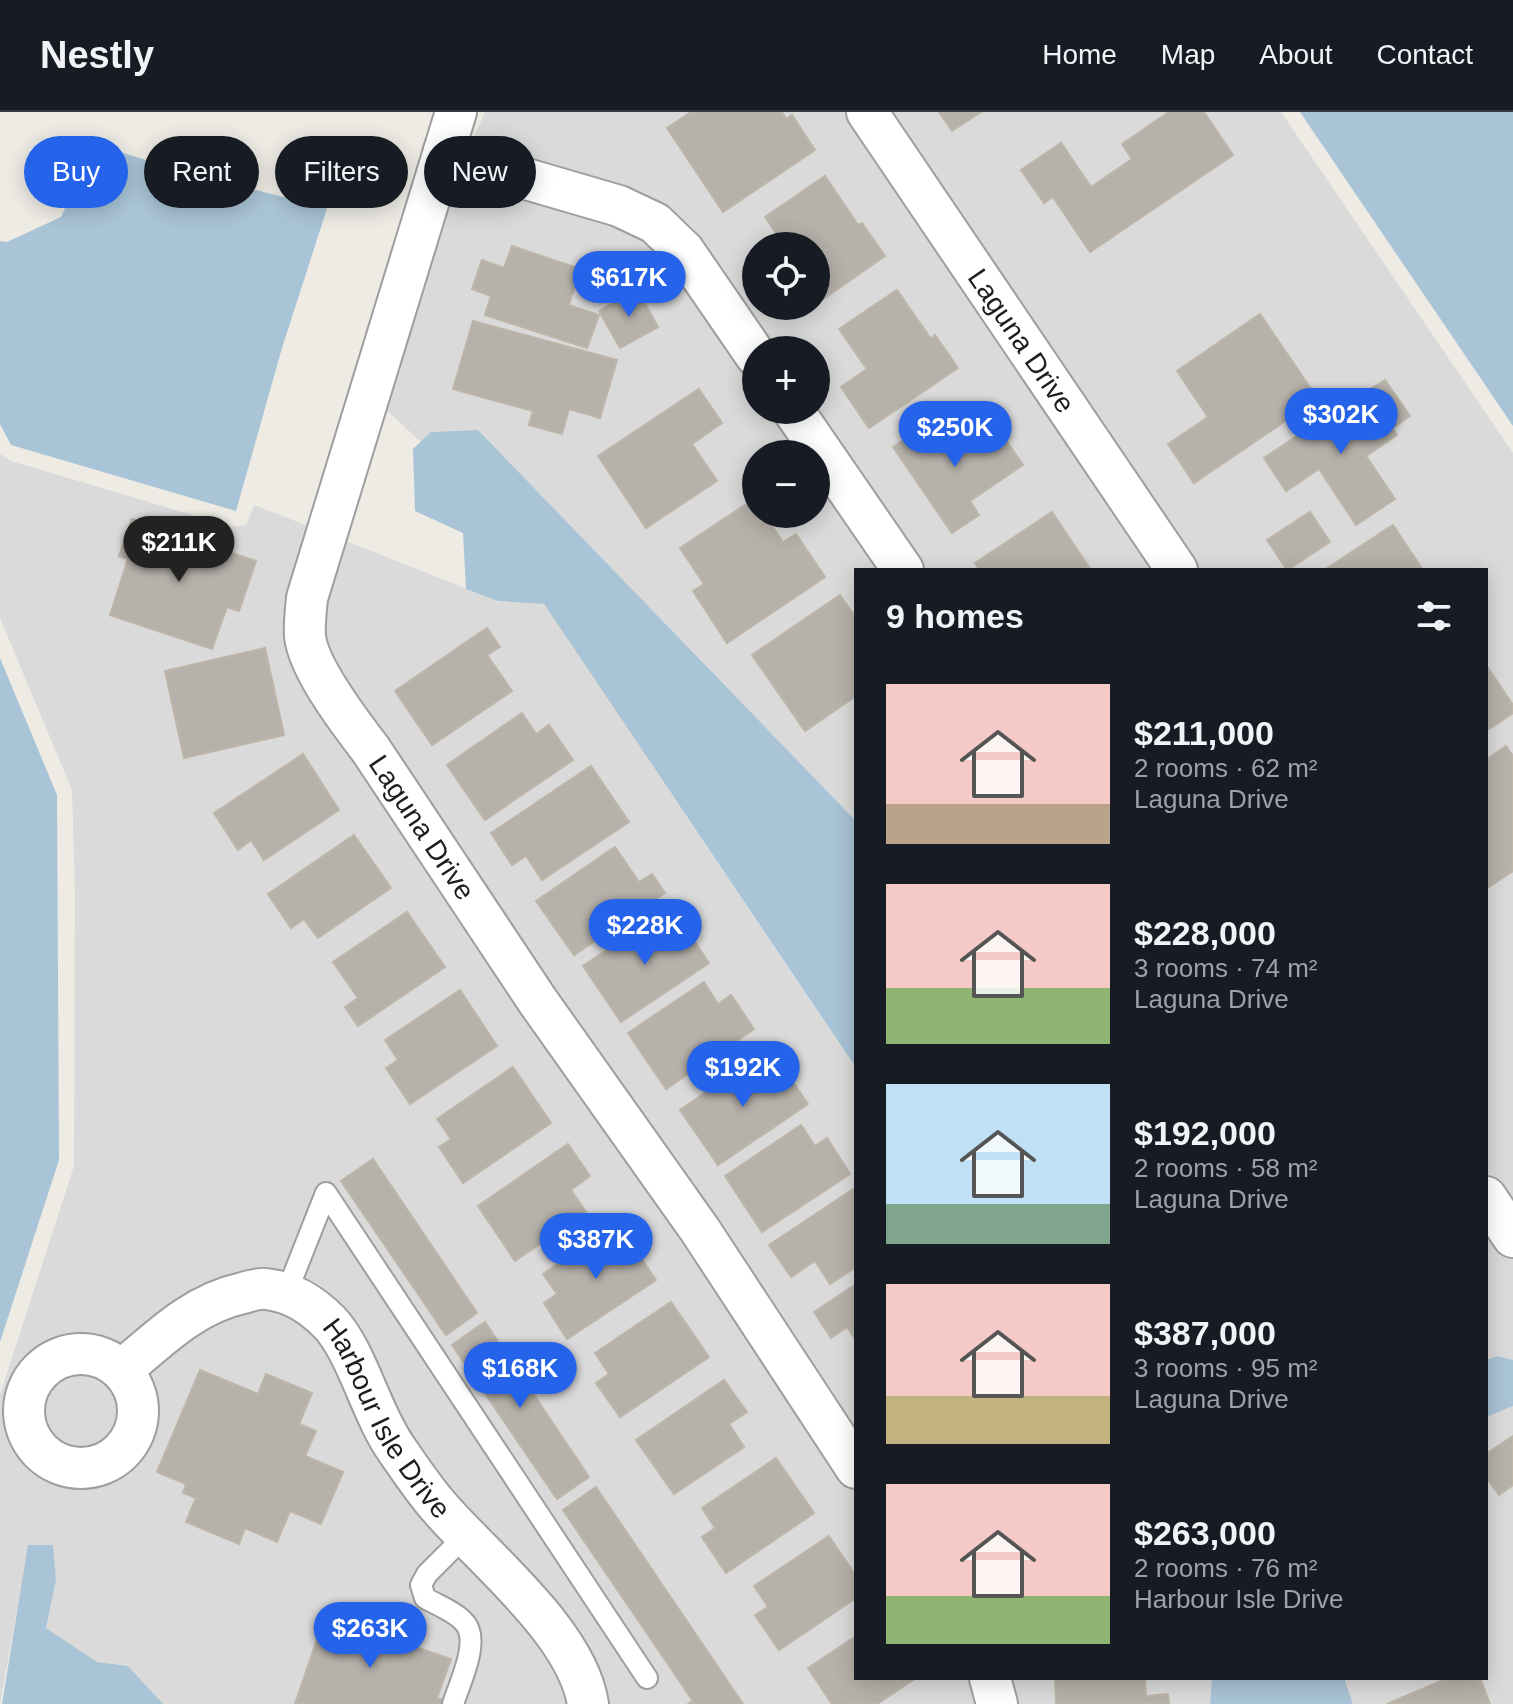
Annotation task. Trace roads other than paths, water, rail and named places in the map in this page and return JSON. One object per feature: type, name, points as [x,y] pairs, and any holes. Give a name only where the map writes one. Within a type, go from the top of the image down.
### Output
[{"type":"street","name":"Laguna Drive","points":[[449,136],[456,112]]},
{"type":"street","name":"Laguna Drive","points":[[867,112],[1176,568]]},
{"type":"street","points":[[536,182],[619,206],[655,223],[684,251],[742,336]]},
{"type":"street","name":"Laguna Drive","points":[[427,208],[307,598],[305,639],[323,682],[346,719],[371,750],[537,1000],[700,1230],[854,1465]]},
{"type":"street","points":[[803,424],[902,568]]},
{"type":"street","points":[[1488,1200],[1513,1237]]},
{"type":"street","name":"Harbour Isle Drive","points":[[122,1370],[192,1312],[226,1297],[264,1288],[304,1299],[332,1324],[391,1442],[417,1479],[547,1624],[570,1657],[588,1704]]},
{"type":"street","points":[[991,1680],[997,1704]]},
{"type":"lane","points":[[286,1294],[326,1193],[647,1678]]},
{"type":"lane","points":[[453,1704],[472,1643],[470,1631],[463,1620],[425,1598],[421,1585],[427,1574],[466,1535]]},
{"type":"water","points":[[1300,112],[1513,112],[1513,426]]},
{"type":"water","points":[[128,154],[144,160],[144,208],[259,208],[259,191],[275,195],[275,208],[327,208],[282,348],[236,511],[11,445],[0,424],[0,241],[7,242],[61,217],[65,208],[128,208]]},
{"type":"water","points":[[478,430],[854,819],[854,1065],[544,604],[498,601],[466,589],[463,533],[415,511],[413,449],[431,432]]},
{"type":"water","points":[[0,658],[57,795],[59,1160],[0,1342]]},
{"type":"water","points":[[1497,1356],[1513,1360],[1513,1406],[1488,1416],[1488,1359]]},
{"type":"water","points":[[28,1545],[53,1545],[56,1580],[46,1628],[97,1662],[128,1666],[163,1704],[2,1704]]},
{"type":"water","points":[[1212,1680],[1345,1680],[1353,1704],[1210,1704]]}]
